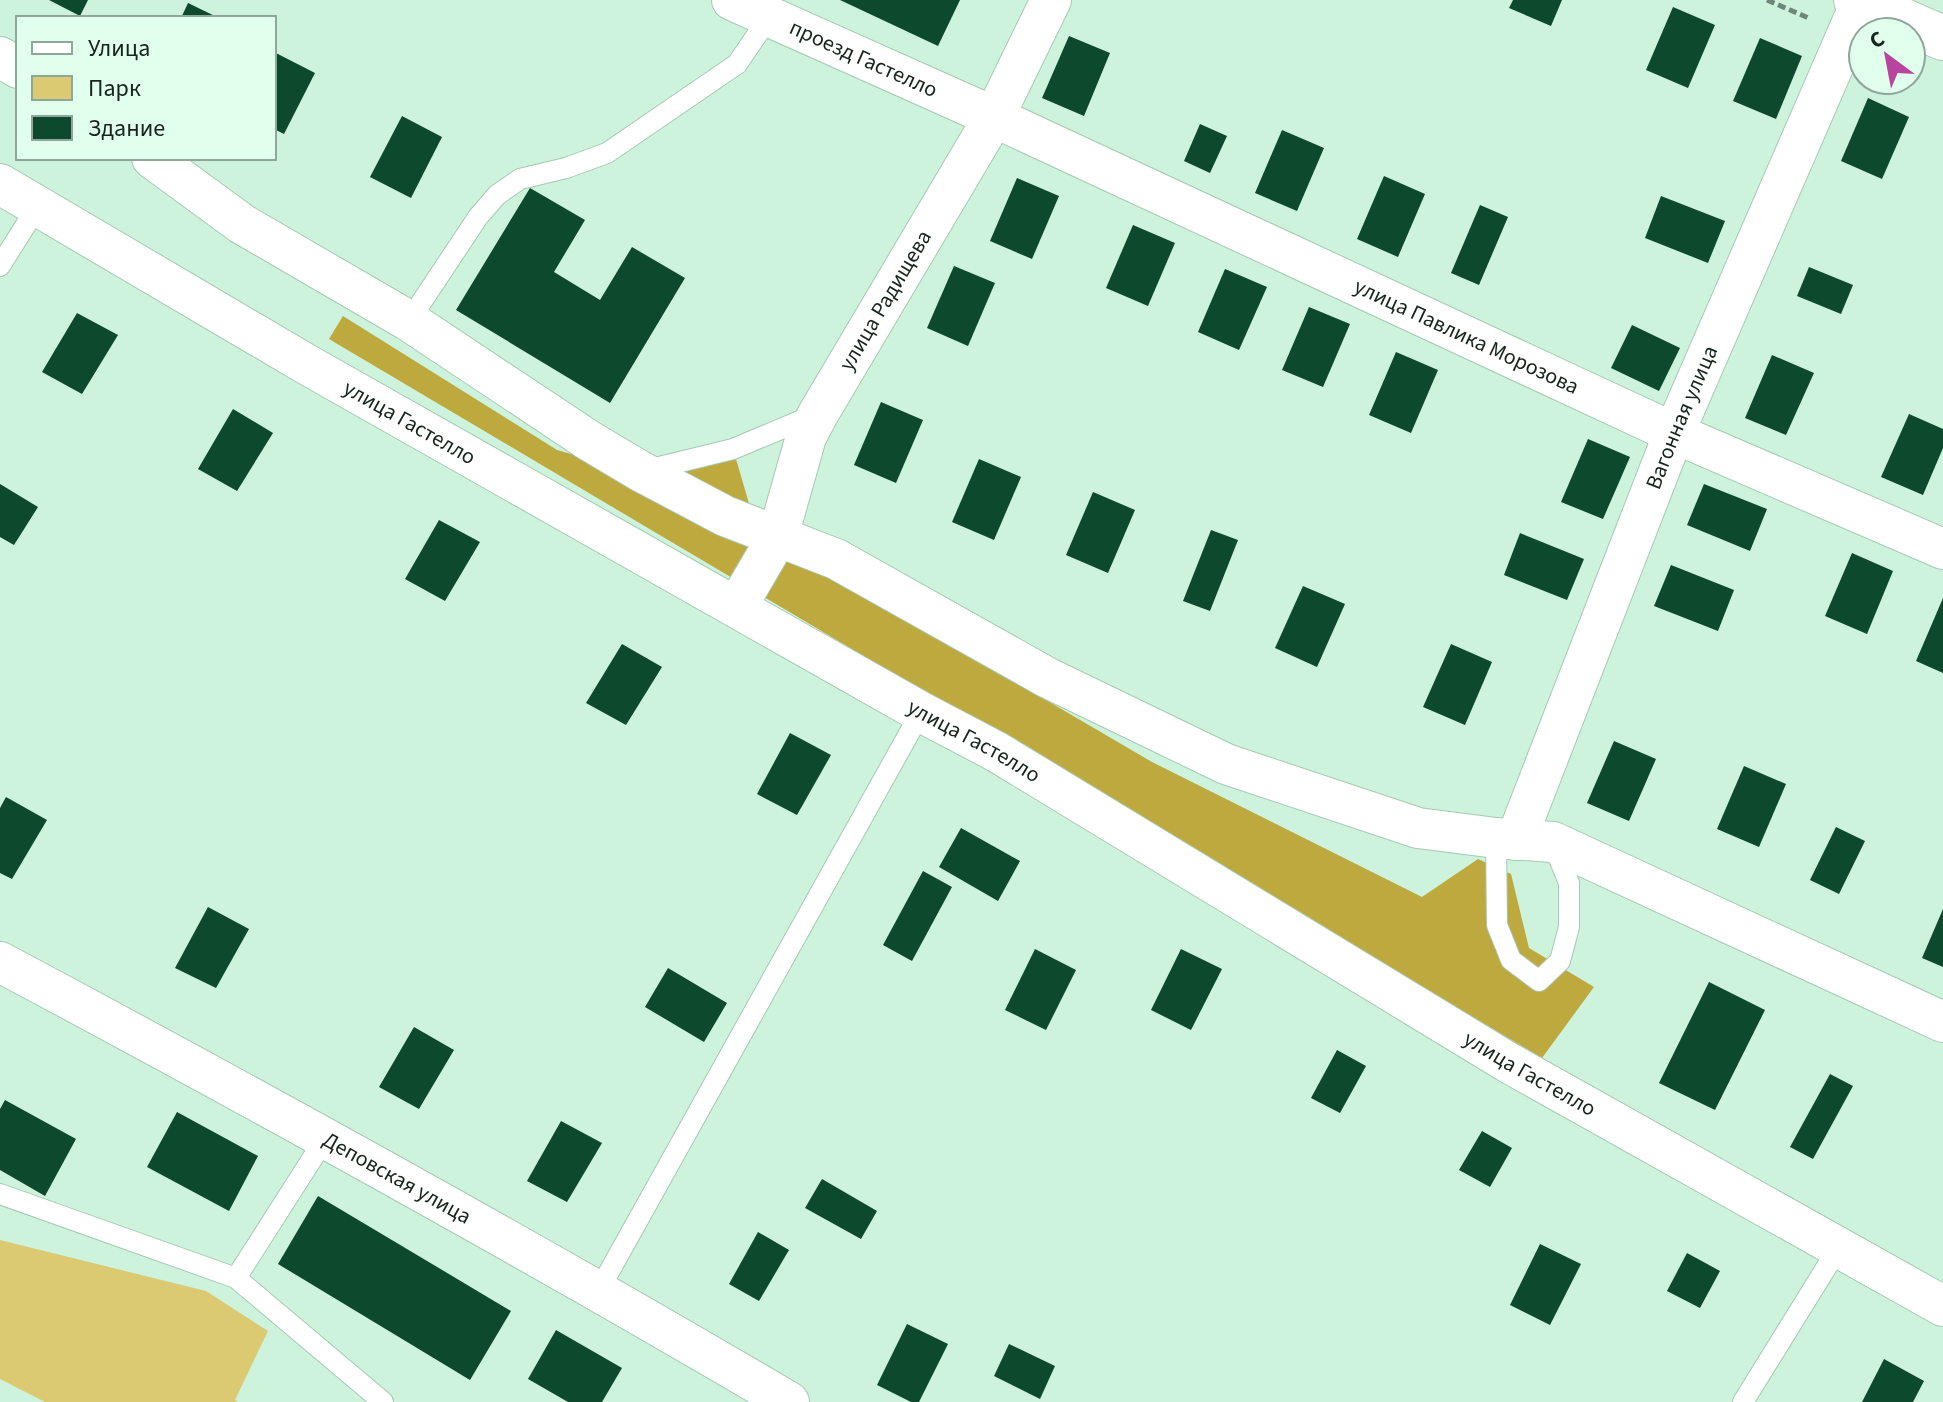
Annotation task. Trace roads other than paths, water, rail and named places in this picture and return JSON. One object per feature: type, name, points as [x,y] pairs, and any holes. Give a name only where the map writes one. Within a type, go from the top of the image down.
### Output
[{"type":"street","name":"проезд Гастелло","points":[[732,0],[774,9],[994,117]]},
{"type":"street","name":"улица Радищева","points":[[737,606],[778,536],[806,437],[994,117],[1051,0]]},
{"type":"street","points":[[1860,1],[1943,38]]},
{"type":"street","name":"Вагонная улица","points":[[1522,840],[1674,433],[1860,1]]},
{"type":"street","name":"улица Павлика Морозова","points":[[994,117],[1674,433],[1943,549]]},
{"type":"street","points":[[155,160],[242,224],[409,321],[640,471],[725,516],[836,559],[1048,678],[1226,764],[1418,828],[1522,840],[1943,1022]]},
{"type":"street","name":"улица Гастелло","points":[[0,184],[306,364],[997,752],[1509,1063],[1943,1306]]},
{"type":"street","name":"Деповская улица","points":[[0,962],[326,1137],[599,1290],[789,1402]]},
{"type":"lane","points":[[409,321],[478,217],[497,195],[520,179],[566,168],[607,153],[737,64],[774,9]]},
{"type":"lane","points":[[0,266],[37,207]]},
{"type":"lane","points":[[640,471],[733,449],[818,414]]},
{"type":"lane","points":[[599,1290],[921,712]]},
{"type":"lane","points":[[1522,840],[1569,883],[1569,927],[1560,961],[1539,981],[1511,960],[1497,925],[1522,840]]},
{"type":"lane","points":[[236,1278],[326,1137]]},
{"type":"lane","points":[[0,1194],[236,1278],[383,1402]]},
{"type":"lane","points":[[1743,1402],[1839,1247]]}]
